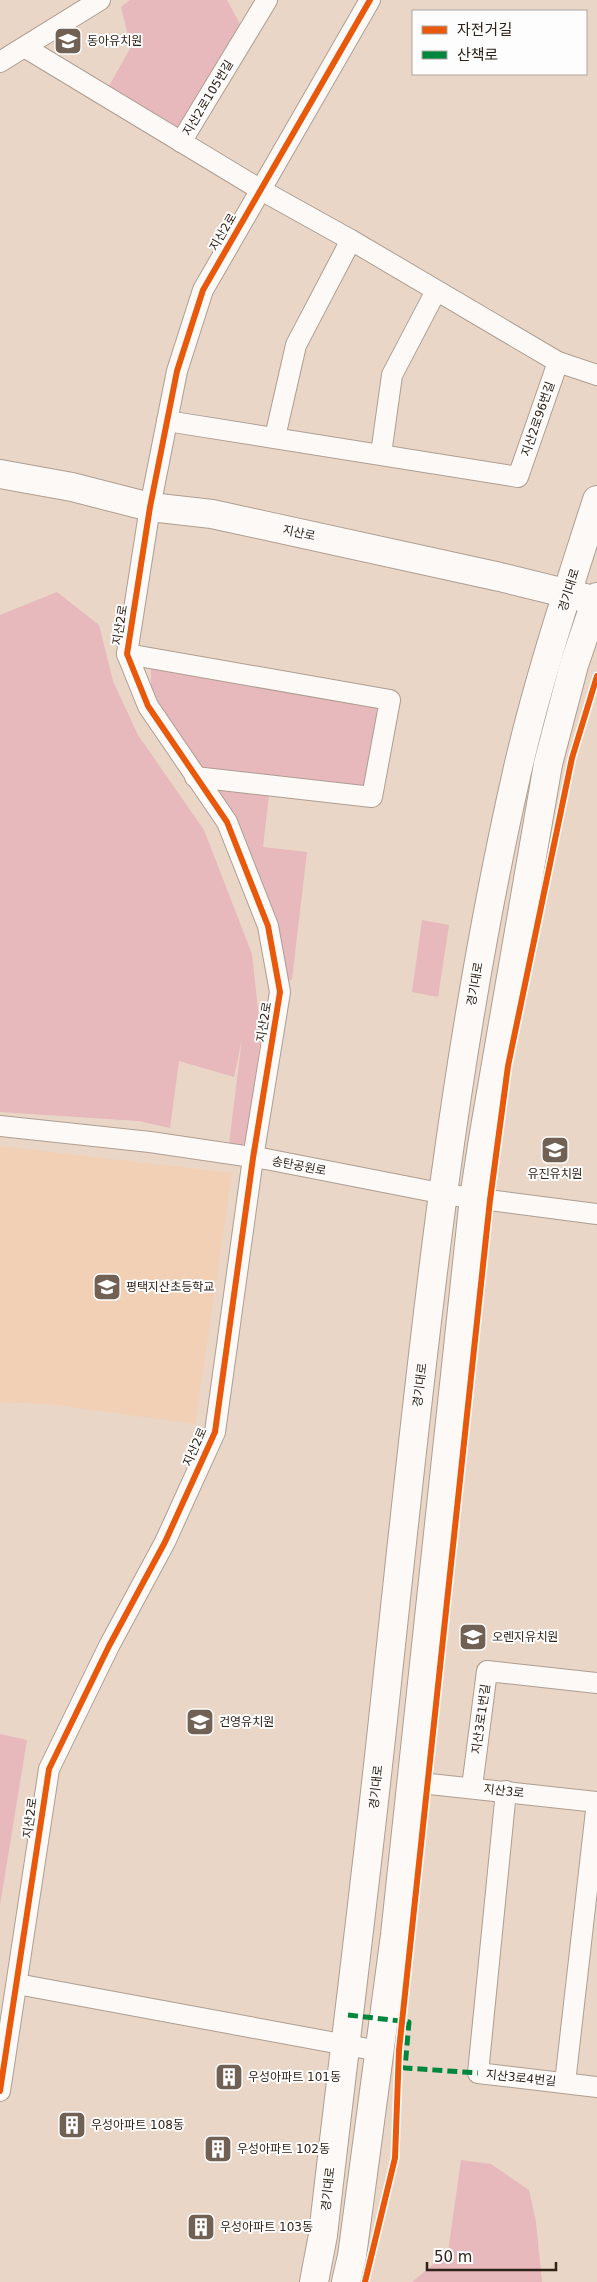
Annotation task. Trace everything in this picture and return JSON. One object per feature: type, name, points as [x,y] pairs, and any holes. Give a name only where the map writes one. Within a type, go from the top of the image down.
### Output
[{"type":"main road","name":"지산로","points":[[0,474],[72,487],[150,507],[212,514],[597,600]]},
{"type":"main road","name":"경기대로","points":[[314,2282],[323,2235],[344,2045],[373,1818],[442,1193],[475,985],[497,865],[532,714],[567,593],[597,500]]},
{"type":"main road","points":[[346,2282],[352,2256],[412,1782],[474,1198],[521,909],[548,764],[574,665],[597,600]]},
{"type":"street","points":[[0,62],[26,48],[100,0]]},
{"type":"street","name":"지산2로105번길","points":[[261,190],[181,142],[266,0]]},
{"type":"street","name":"지산2로","points":[[0,2091],[49,1769],[110,1646],[165,1542],[215,1432],[253,1158],[280,992],[268,926],[231,830],[148,706],[127,654],[150,507],[177,371],[203,290],[370,0]]},
{"type":"street","points":[[26,48],[181,142]]},
{"type":"street","points":[[261,190],[351,240],[558,362],[597,375]]},
{"type":"street","points":[[275,437],[296,345],[351,240]]},
{"type":"street","points":[[381,454],[392,375],[436,291]]},
{"type":"street","name":"지산2로96번길","points":[[167,421],[518,477],[558,362]]},
{"type":"street","name":"지산2로","points":[[127,654],[390,700],[372,797],[195,776]]},
{"type":"street","name":"송탄공원로","points":[[0,1126],[150,1142],[253,1158],[442,1193],[597,1214]]},
{"type":"street","name":"지산3로1번길","points":[[472,1787],[487,1671],[597,1683]]},
{"type":"street","name":"지산3로","points":[[412,1782],[597,1802]]},
{"type":"street","name":"지산3로4번길","points":[[506,1791],[478,2074],[565,2083],[597,1802]]},
{"type":"street","points":[[17,1984],[379,2051]]},
{"type":"street","points":[[565,2083],[597,2087]]},
{"type":"shaded area","points":[[130,0],[227,0],[241,26],[176,134],[105,93],[131,47],[121,7]]},
{"type":"shaded area","points":[[57,592],[99,625],[113,681],[138,735],[204,830],[252,954],[261,1036],[246,1146],[229,1144],[242,1039],[234,1077],[179,1061],[170,1128],[139,1121],[0,1112],[0,615]]},
{"type":"shaded area","points":[[151,668],[381,705],[365,791],[194,768],[151,696]]},
{"type":"shaded area","points":[[205,789],[269,795],[263,847],[307,852],[292,979],[287,982]]},
{"type":"shaded area","points":[[422,920],[449,925],[438,997],[412,992]]},
{"type":"shaded area","name":"평택지산초등학교","points":[[0,1146],[232,1173],[195,1424],[48,1404],[0,1402]]},
{"type":"shaded area","points":[[0,1734],[27,1740],[0,1905]]},
{"type":"shaded area","points":[[461,2160],[491,2164],[529,2190],[536,2222],[542,2282],[412,2282],[448,2252]]},
{"type":"marked path","points":[[348,2015],[409,2022],[405,2068],[478,2073]]},
{"type":"cycle path","points":[[0,2091],[49,1769],[109,1646],[165,1542],[215,1432],[253,1158],[280,992],[268,926],[227,822],[148,706],[127,654],[150,507],[177,371],[203,290],[370,0]]},
{"type":"cycle path","points":[[365,2282],[395,2158],[399,2050],[490,1200],[508,1066],[572,758],[597,676]]},
{"type":"place","name":"동아유치원","points":[[68,41]]},
{"type":"place","name":"유진유치원","points":[[555,1150]]},
{"type":"place","name":"평택지산초등학교","points":[[107,1287]]},
{"type":"place","name":"오렌지유치원","points":[[473,1637]]},
{"type":"place","name":"건영유치원","points":[[200,1722]]},
{"type":"place","name":"우성아파트 101동","points":[[229,2077]]},
{"type":"place","name":"우성아파트 108동","points":[[72,2125]]},
{"type":"place","name":"우성아파트 102동","points":[[218,2149]]},
{"type":"place","name":"우성아파트 103동","points":[[201,2227]]}]
